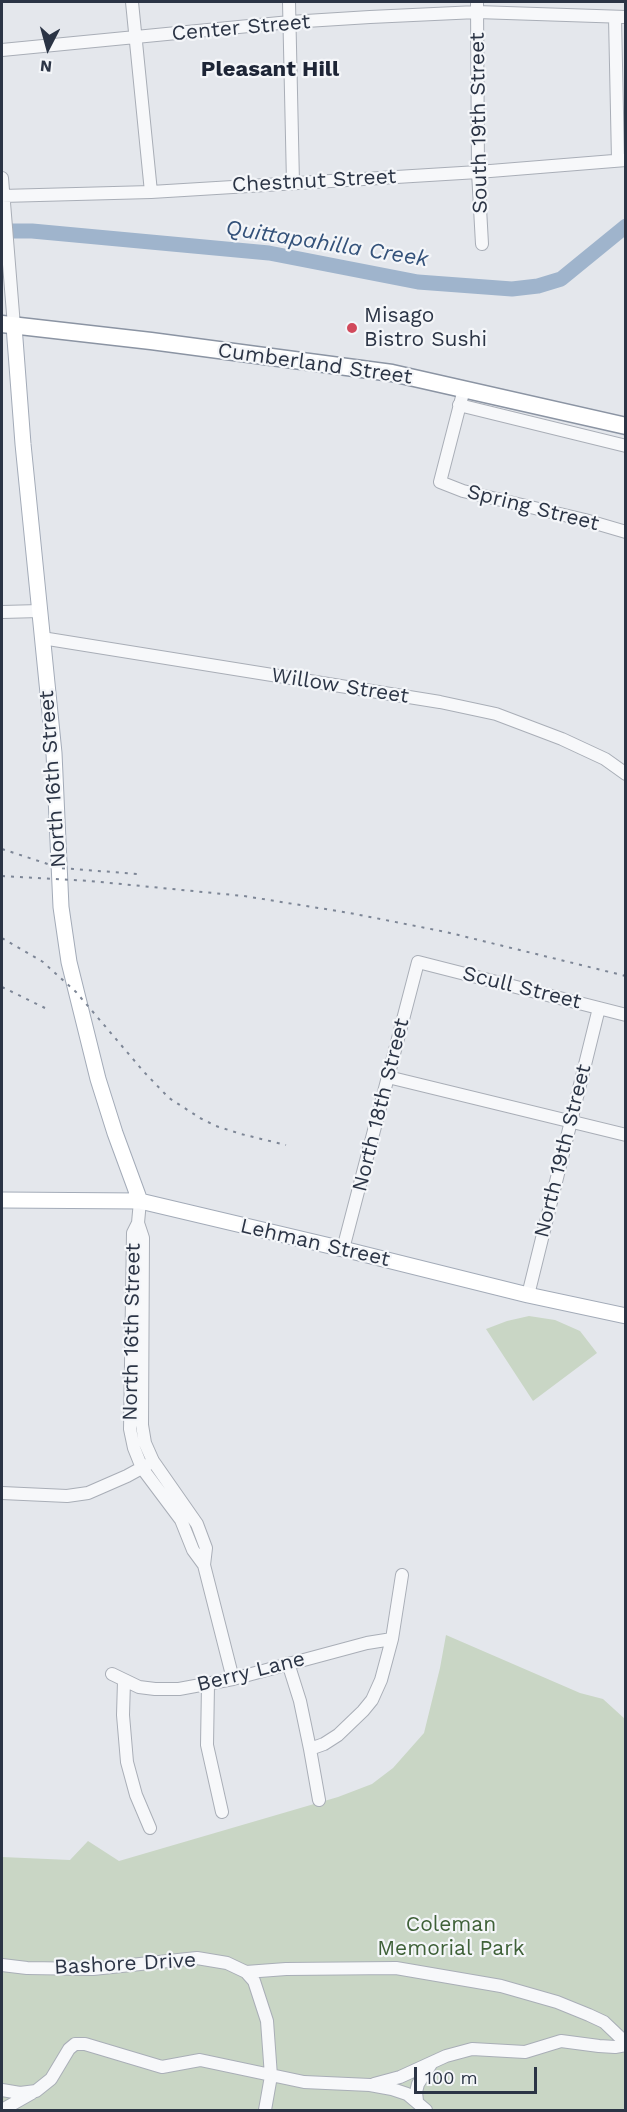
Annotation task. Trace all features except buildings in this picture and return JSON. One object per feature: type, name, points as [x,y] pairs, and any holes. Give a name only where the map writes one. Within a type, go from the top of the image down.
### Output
[{"type":"highway","name":"Cumberland Street","points":[[8,325],[88,333],[392,373],[626,426]]},
{"type":"main road","name":"North 16th Street","points":[[8,325],[23,444],[54,753],[62,907],[69,962],[98,1079],[140,1202]]},
{"type":"main road","name":"Lehman Street","points":[[2,1200],[140,1202],[528,1295],[626,1316]]},
{"type":"street","points":[[132,2],[151,192]]},
{"type":"street","points":[[289,2],[293,183]]},
{"type":"street","name":"Center Street","points":[[2,50],[290,22],[477,7],[620,17]]},
{"type":"street","name":"South 19th Street","points":[[477,7],[478,172],[482,244]]},
{"type":"street","points":[[620,17],[622,160]]},
{"type":"street","name":"Chestnut Street","points":[[3,196],[151,192],[478,172],[622,160]]},
{"type":"street","points":[[2,178],[8,325]]},
{"type":"street","points":[[464,388],[459,405],[626,446]]},
{"type":"street","name":"Spring Street","points":[[459,405],[440,482],[463,491],[626,532]]},
{"type":"street","points":[[2,612],[40,611]]},
{"type":"street","name":"Willow Street","points":[[42,638],[429,700],[496,714],[562,738],[604,759],[626,774]]},
{"type":"street","name":"Scull Street","points":[[418,962],[626,1014]]},
{"type":"street","name":"North 18th Street","points":[[343,1249],[418,962]]},
{"type":"street","name":"North 19th Street","points":[[528,1295],[599,1008]]},
{"type":"street","points":[[388,1077],[626,1135]]},
{"type":"street","name":"North 16th Street","points":[[140,1202],[138,1223],[142,1238],[142,1425],[153,1461],[198,1524],[206,1548],[204,1565],[233,1679]]},
{"type":"street","name":"North 16th Street","points":[[138,1223],[133,1233],[130,1429],[142,1468],[181,1520],[193,1550],[204,1565]]},
{"type":"street","points":[[2,1493],[67,1496],[88,1493],[153,1461]]},
{"type":"street","points":[[310,1749],[338,1736],[352,1724],[372,1700],[381,1680],[392,1639],[402,1575]]},
{"type":"street","name":"Berry Lane","points":[[112,1674],[139,1687],[179,1689],[208,1685],[367,1643],[392,1639]]},
{"type":"street","points":[[288,1663],[300,1701],[319,1800]]},
{"type":"street","points":[[124,1681],[123,1715],[127,1762],[136,1795],[150,1828]]},
{"type":"street","points":[[208,1685],[207,1745],[222,1812]]},
{"type":"street","name":"Bashore Drive","points":[[2,1965],[27,1968],[93,1969],[197,1958],[227,1963],[246,1972]]},
{"type":"street","points":[[246,1972],[286,1968],[396,1968],[501,1986],[557,2002],[590,2015],[604,2022],[626,2044],[615,2047],[561,2041],[525,2052],[513,2053],[486,2049],[465,2051],[446,2056],[400,2077],[370,2085]]},
{"type":"street","points":[[246,1972],[254,1981],[266,2012],[271,2076],[265,2110]]},
{"type":"street","points":[[2,2110],[16,2098],[36,2091],[51,2079],[63,2056],[75,2044],[86,2044],[162,2067],[200,2060],[304,2082],[370,2085],[392,2089],[407,2094],[426,2110]]},
{"type":"street","points":[[417,2101],[418,2084],[433,2062]]},
{"type":"street","points":[[2,2090],[16,2098]]},
{"type":"green space","points":[[529,1316],[555,1320],[580,1331],[597,1353],[533,1401],[486,1329]]},
{"type":"green space","name":"Coleman Memorial Park","points":[[446,1635],[580,1693],[603,1699],[625,1719],[625,2110],[2,2110],[2,1857],[70,1860],[88,1841],[119,1861],[338,1797],[372,1784],[393,1768],[424,1733]]},
{"type":"waterway","name":"Quittapahilla Creek","points":[[2,231],[32,231],[269,253],[418,282],[512,289],[538,286],[561,279],[626,226]]},
{"type":"railway","points":[[2,849],[60,868],[138,874]]},
{"type":"railway","points":[[2,876],[90,881],[244,896],[350,913],[446,932],[626,976]]},
{"type":"railway","points":[[2,938],[43,962],[76,992],[169,1098],[216,1126],[286,1145]]},
{"type":"railway","points":[[2,987],[45,1008]]},
{"type":"place","name":"Misago Bistro Sushi","points":[[352,328]]},
{"type":"district","name":"Pleasant Hill","points":[[270,70]]}]
